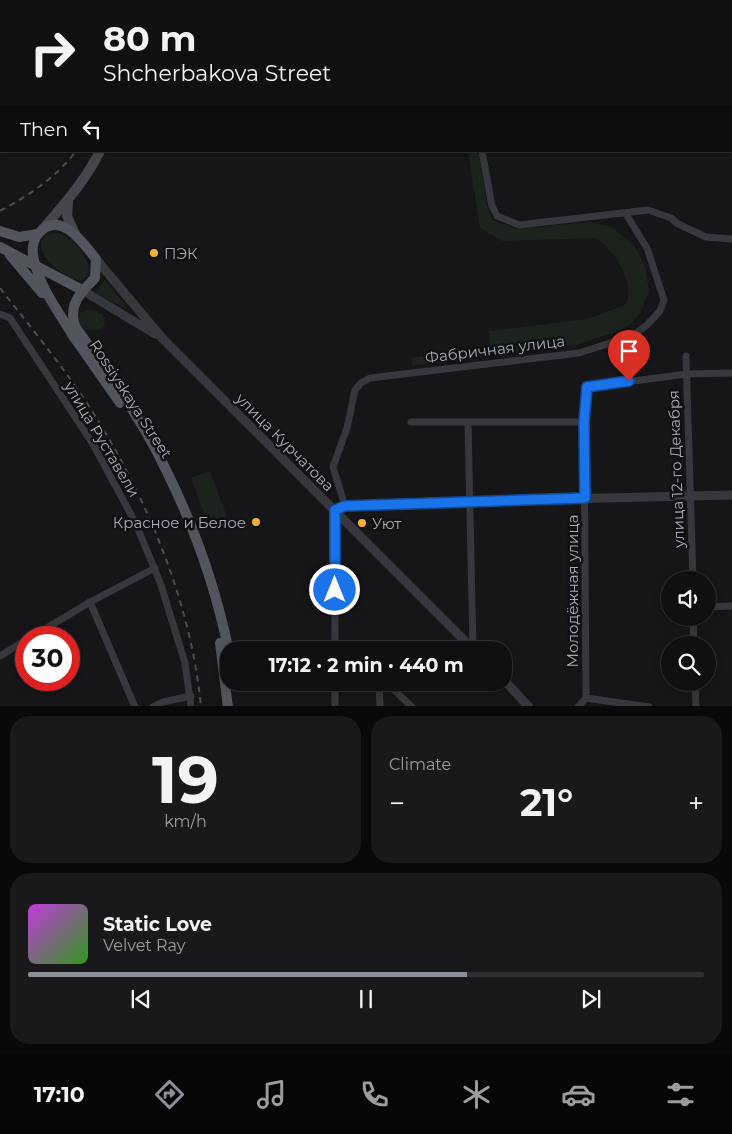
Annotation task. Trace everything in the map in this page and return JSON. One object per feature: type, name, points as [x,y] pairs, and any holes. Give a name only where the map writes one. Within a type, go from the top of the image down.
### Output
[{"type":"main road","points":[[74,337],[41,284],[38,266],[33,254],[34,242],[40,232],[68,202],[90,171],[100,152]]},
{"type":"main road","points":[[68,202],[67,216],[74,234]]},
{"type":"main road","points":[[0,231],[19,237],[40,232],[51,226],[60,225],[74,234],[96,259],[95,278],[82,290],[73,307],[72,318],[75,326],[128,403],[166,469],[194,531],[217,600],[226,641]]},
{"type":"main road","points":[[0,248],[82,290]]},
{"type":"main road","points":[[10,254],[37,286],[74,337]]},
{"type":"main road","name":"Rossiyskaya Street","points":[[74,337],[122,407],[148,451],[160,472],[187,533],[211,602],[222,652],[228,706]]},
{"type":"main road","points":[[234,691],[235,706]]},
{"type":"street","points":[[482,152],[492,206],[497,216],[519,226],[648,210],[671,218],[678,224],[706,237],[732,239]]},
{"type":"street","name":"Фабричная улица","points":[[345,506],[333,467],[347,428],[355,390],[361,383],[370,378],[579,353],[632,336],[653,318],[664,300],[647,248],[626,214]]},
{"type":"street","name":"улица Курчатова","points":[[96,259],[162,338],[465,641]]},
{"type":"street","name":"улица Курчатова","points":[[82,290],[162,338]]},
{"type":"street","name":"улица Руставели","points":[[0,314],[10,318],[93,444],[136,524],[155,568],[185,663],[191,706]]},
{"type":"street","name":"улица 12-го Декабря","points":[[686,356],[693,571]]},
{"type":"street","points":[[687,374],[732,373]]},
{"type":"street","name":"Молодёжная улица","points":[[586,698],[585,391],[591,385],[687,374]]},
{"type":"street","points":[[411,422],[584,422]]},
{"type":"street","points":[[468,422],[473,641]]},
{"type":"street","points":[[335,641],[335,510],[345,506],[732,495]]},
{"type":"street","points":[[50,626],[90,602],[155,568]]},
{"type":"street","points":[[90,602],[135,706]]},
{"type":"street","points":[[716,607],[732,606]]},
{"type":"street","points":[[0,656],[15,647]]},
{"type":"street","points":[[512,689],[527,706]]},
{"type":"street","points":[[334,706],[335,691]]},
{"type":"street","points":[[379,691],[380,706]]},
{"type":"street","points":[[396,691],[412,706]]},
{"type":"street","points":[[695,691],[696,706]]},
{"type":"street","points":[[153,706],[191,696]]},
{"type":"street","points":[[578,706],[586,698],[649,706]]},
{"type":"shaded area","points":[[468,152],[478,152],[487,206],[493,220],[516,229],[589,222],[612,227],[635,247],[645,266],[649,291],[641,311],[631,324],[621,330],[577,345],[412,366],[411,358],[490,345],[489,331],[587,319],[625,305],[628,297],[628,288],[622,268],[609,250],[595,238],[503,241],[480,228]]},
{"type":"shaded area","points":[[57,233],[73,242],[83,254],[89,272],[83,280],[65,275],[48,260],[42,251],[41,243],[46,236]]},
{"type":"shaded area","points":[[105,280],[127,308],[126,309],[95,292]]},
{"type":"shaded area","points":[[89,309],[102,314],[105,322],[102,328],[88,330],[82,326],[79,318],[80,313]]},
{"type":"shaded area","points":[[210,471],[227,517],[208,524],[191,478]]},
{"type":"railway","points":[[0,211],[51,178],[75,152]]},
{"type":"railway","points":[[0,288],[81,394],[105,432],[139,496],[155,530],[180,600],[189,635],[201,706]]},
{"type":"place","name":"ПЭК","points":[[154,253]]},
{"type":"place","name":"Красное и Белое","points":[[256,522]]},
{"type":"place","name":"Уют","points":[[362,523]]},
{"type":"route","points":[[335,590],[335,510],[345,506],[585,498],[585,391],[591,385],[629,381]]}]
